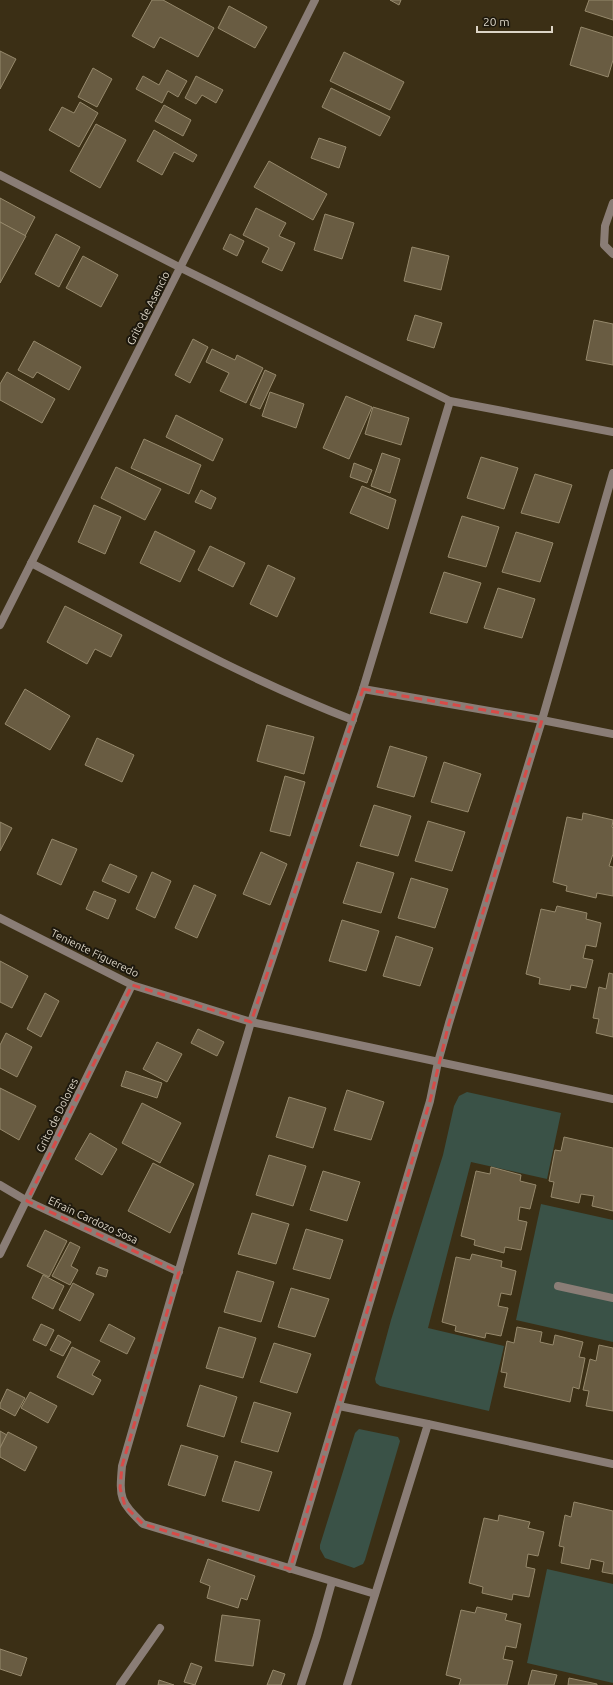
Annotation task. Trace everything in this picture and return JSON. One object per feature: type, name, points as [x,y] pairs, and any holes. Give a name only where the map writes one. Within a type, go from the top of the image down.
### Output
[{"type":"street","name":"Grito de Asencio","points":[[0,625],[181,268],[314,0]]},
{"type":"street","points":[[0,175],[181,268],[450,401],[613,432]]},
{"type":"street","points":[[613,203],[605,226],[604,245],[613,254]]},
{"type":"street","points":[[375,1594],[290,1570],[143,1524],[125,1506],[120,1488],[122,1466],[251,1022],[363,690],[450,401]]},
{"type":"street","points":[[290,1570],[430,1101],[438,1062],[542,720],[613,473]]},
{"type":"street","points":[[31,563],[251,676],[316,706],[353,720]]},
{"type":"street","points":[[363,690],[542,720],[613,734]]},
{"type":"street","name":"Teniente Figueredo","points":[[0,918],[132,985],[251,1022],[613,1099]]},
{"type":"street","name":"Grito de Dolores","points":[[0,1254],[132,985]]},
{"type":"street","name":"Efrain Cardozo Sosa","points":[[0,1185],[27,1201],[179,1272]]},
{"type":"street","points":[[558,1286],[613,1298]]},
{"type":"street","points":[[339,1406],[613,1464]]},
{"type":"street","points":[[347,1685],[428,1424]]},
{"type":"street","points":[[301,1685],[332,1582]]},
{"type":"street","points":[[120,1685],[160,1628]]},
{"type":"highlighted area","points":[[363,689],[542,720],[449,1023],[430,1101],[290,1569],[143,1524],[125,1506],[120,1488],[122,1466],[179,1272],[27,1201],[132,985],[251,1022]]},
{"type":"green space","points":[[467,1092],[561,1113],[547,1179],[471,1162],[428,1328],[504,1346],[489,1411],[380,1386],[376,1383],[375,1379],[391,1320],[443,1155],[454,1106],[459,1096]]},
{"type":"green space","points":[[541,1204],[613,1220],[613,1342],[516,1320]]},
{"type":"green space","points":[[359,1429],[398,1437],[400,1441],[365,1560],[363,1564],[354,1568],[325,1558],[320,1549],[320,1545],[355,1433]]},
{"type":"green space","points":[[547,1569],[613,1584],[613,1683],[527,1663]]},
{"type":"building","points":[[152,0],[163,0],[214,28],[198,57],[160,37],[154,48],[132,36]]},
{"type":"building","points":[[390,0],[401,0],[399,5]]},
{"type":"building","points":[[589,0],[613,0],[613,20],[585,11]]},
{"type":"building","points":[[229,6],[267,27],[255,48],[218,28]]},
{"type":"building","points":[[581,27],[613,37],[613,60],[608,77],[570,65]]},
{"type":"building","points":[[0,51],[16,59],[0,89]]},
{"type":"building","points":[[344,52],[404,82],[390,110],[330,81]]},
{"type":"building","points":[[93,68],[112,79],[97,107],[78,97]]},
{"type":"building","points":[[167,70],[187,81],[178,97],[168,91],[162,103],[136,89],[143,76],[159,85]]},
{"type":"building","points":[[196,76],[223,90],[216,103],[202,95],[196,104],[185,98]]},
{"type":"building","points":[[331,88],[390,117],[380,136],[322,107]]},
{"type":"building","points":[[80,102],[98,113],[79,147],[49,130],[62,107],[74,113]]},
{"type":"building","points":[[164,105],[191,120],[183,136],[155,121]]},
{"type":"building","points":[[96,124],[126,140],[100,188],[70,171]]},
{"type":"building","points":[[154,130],[197,155],[193,162],[174,152],[162,175],[137,161]]},
{"type":"building","points":[[319,138],[346,147],[339,168],[311,158]]},
{"type":"building","points":[[269,161],[327,194],[313,220],[254,187]]},
{"type":"building","points":[[0,198],[35,217],[25,236],[0,222]]},
{"type":"building","points":[[256,208],[286,223],[279,236],[295,243],[282,271],[262,262],[269,248],[243,235]]},
{"type":"building","points":[[325,214],[354,223],[342,259],[314,250]]},
{"type":"building","points":[[0,222],[26,236],[0,283]]},
{"type":"building","points":[[56,234],[80,247],[59,287],[35,274]]},
{"type":"building","points":[[230,234],[244,241],[237,256],[223,249]]},
{"type":"building","points":[[412,247],[449,256],[441,290],[404,281]]},
{"type":"building","points":[[83,256],[118,275],[101,307],[66,288]]},
{"type":"building","points":[[415,315],[442,323],[434,348],[407,340]]},
{"type":"building","points":[[594,320],[613,324],[613,365],[586,360]]},
{"type":"building","points":[[193,339],[208,347],[190,383],[175,375]]},
{"type":"building","points":[[34,341],[81,367],[69,390],[37,372],[33,378],[18,370]]},
{"type":"building","points":[[212,349],[235,360],[237,355],[263,368],[246,403],[220,391],[229,373],[206,362]]},
{"type":"building","points":[[265,370],[276,375],[260,409],[250,405]]},
{"type":"building","points":[[7,372],[55,399],[42,423],[0,400],[0,384]]},
{"type":"building","points":[[270,392],[304,404],[296,428],[262,416]]},
{"type":"building","points":[[346,396],[372,407],[349,459],[323,448]]},
{"type":"building","points":[[373,407],[409,418],[401,445],[365,434]]},
{"type":"building","points":[[176,415],[223,439],[213,461],[166,437]]},
{"type":"building","points":[[144,439],[201,465],[189,494],[131,468]]},
{"type":"building","points":[[382,453],[400,459],[390,493],[371,486]]},
{"type":"building","points":[[481,457],[518,468],[504,509],[467,498]]},
{"type":"building","points":[[354,463],[372,470],[367,483],[350,477]]},
{"type":"building","points":[[116,467],[161,489],[145,520],[101,498]]},
{"type":"building","points":[[535,474],[572,485],[559,523],[521,513]]},
{"type":"building","points":[[362,486],[396,500],[388,529],[350,513]]},
{"type":"building","points":[[201,490],[216,498],[211,509],[195,502]]},
{"type":"building","points":[[94,505],[121,517],[105,554],[78,542]]},
{"type":"building","points":[[462,516],[499,527],[486,567],[448,557]]},
{"type":"building","points":[[155,531],[195,551],[180,582],[140,563]]},
{"type":"building","points":[[516,532],[553,543],[540,582],[502,572]]},
{"type":"building","points":[[210,546],[245,563],[233,587],[198,570]]},
{"type":"building","points":[[268,565],[295,578],[277,617],[250,604]]},
{"type":"building","points":[[444,572],[481,583],[467,623],[430,613]]},
{"type":"building","points":[[498,588],[535,599],[522,638],[484,628]]},
{"type":"building","points":[[65,606],[122,635],[111,657],[95,649],[87,664],[47,642]]},
{"type":"building","points":[[25,689],[70,716],[50,750],[5,724]]},
{"type":"building","points":[[267,725],[314,737],[304,774],[257,761]]},
{"type":"building","points":[[97,738],[134,755],[122,782],[85,765]]},
{"type":"building","points":[[390,746],[427,757],[414,797],[377,787]]},
{"type":"building","points":[[444,762],[481,774],[468,812],[431,802]]},
{"type":"building","points":[[285,776],[305,782],[290,836],[270,831]]},
{"type":"building","points":[[374,805],[411,816],[398,856],[360,846]]},
{"type":"building","points":[[583,813],[613,820],[613,854],[609,866],[613,867],[613,896],[597,893],[596,898],[566,891],[567,886],[553,882],[567,817],[582,820]]},
{"type":"building","points":[[428,821],[465,832],[452,871],[415,861]]},
{"type":"building","points":[[0,822],[12,828],[0,851]]},
{"type":"building","points":[[52,839],[77,849],[61,885],[37,874]]},
{"type":"building","points":[[261,852],[287,864],[270,905],[243,894]]},
{"type":"building","points":[[357,862],[394,873],[381,913],[343,903]]},
{"type":"building","points":[[110,864],[137,876],[129,893],[102,881]]},
{"type":"building","points":[[152,872],[171,881],[155,918],[136,909]]},
{"type":"building","points":[[411,878],[448,889],[435,928],[398,918]]},
{"type":"building","points":[[194,885],[216,895],[197,938],[175,928]]},
{"type":"building","points":[[94,891],[116,900],[108,919],[86,909]]},
{"type":"building","points":[[557,906],[587,913],[586,919],[601,923],[596,947],[586,945],[583,958],[593,960],[586,988],[571,985],[570,990],[539,984],[540,978],[526,974],[541,909],[555,912]]},
{"type":"building","points":[[342,920],[379,931],[366,971],[329,961]]},
{"type":"building","points":[[396,936],[433,948],[420,986],[383,976]]},
{"type":"building","points":[[0,961],[28,976],[12,1008],[0,1002]]},
{"type":"building","points":[[609,973],[613,974],[613,1037],[596,1033],[599,1019],[593,1018],[599,987],[606,989]]},
{"type":"building","points":[[45,993],[59,1001],[41,1037],[27,1029]]},
{"type":"building","points":[[198,1029],[224,1042],[217,1056],[191,1043]]},
{"type":"building","points":[[6,1033],[32,1047],[17,1077],[0,1068],[0,1045]]},
{"type":"building","points":[[157,1042],[182,1054],[167,1082],[143,1069]]},
{"type":"building","points":[[126,1071],[162,1083],[157,1098],[121,1086]]},
{"type":"building","points":[[0,1088],[36,1106],[19,1140],[0,1129]]},
{"type":"building","points":[[347,1090],[384,1102],[371,1140],[334,1130]]},
{"type":"building","points":[[289,1097],[326,1108],[313,1148],[276,1137]]},
{"type":"building","points":[[142,1103],[181,1123],[160,1163],[122,1143]]},
{"type":"building","points":[[90,1133],[117,1149],[102,1175],[75,1159]]},
{"type":"building","points":[[564,1137],[613,1148],[613,1211],[592,1206],[594,1196],[581,1194],[579,1203],[551,1197],[554,1182],[549,1181],[555,1150],[561,1151]]},
{"type":"building","points":[[269,1155],[306,1166],[293,1206],[256,1195]]},
{"type":"building","points":[[153,1163],[194,1184],[170,1233],[128,1211]]},
{"type":"building","points":[[491,1167],[521,1175],[520,1181],[536,1185],[530,1209],[520,1207],[518,1220],[527,1222],[521,1250],[505,1247],[504,1253],[474,1245],[475,1240],[461,1236],[476,1171],[490,1174]]},
{"type":"building","points":[[323,1171],[360,1182],[347,1221],[310,1210]]},
{"type":"building","points":[[252,1213],[289,1224],[276,1264],[238,1254]]},
{"type":"building","points":[[306,1229],[343,1240],[330,1279],[293,1269]]},
{"type":"building","points":[[45,1230],[67,1241],[49,1277],[27,1266]]},
{"type":"building","points":[[70,1242],[80,1247],[71,1266],[78,1270],[70,1285],[52,1276]]},
{"type":"building","points":[[472,1254],[502,1261],[501,1267],[516,1271],[511,1295],[501,1293],[498,1306],[508,1308],[501,1336],[486,1333],[485,1338],[455,1331],[456,1326],[442,1322],[456,1257],[470,1260]]},
{"type":"building","points":[[99,1267],[108,1270],[106,1277],[96,1274]]},
{"type":"building","points":[[237,1271],[274,1282],[261,1322],[224,1312]]},
{"type":"building","points":[[43,1275],[64,1286],[53,1309],[32,1298]]},
{"type":"building","points":[[73,1283],[94,1294],[80,1321],[59,1310]]},
{"type":"building","points":[[291,1288],[329,1299],[315,1337],[278,1327]]},
{"type":"building","points":[[41,1324],[54,1330],[46,1346],[33,1340]]},
{"type":"building","points":[[109,1324],[135,1338],[127,1354],[100,1341]]},
{"type":"building","points":[[219,1327],[256,1338],[243,1378],[206,1368]]},
{"type":"building","points":[[517,1327],[542,1332],[540,1342],[553,1345],[555,1335],[583,1342],[579,1357],[585,1358],[579,1389],[573,1387],[570,1402],[504,1387],[507,1373],[501,1372],[507,1341],[514,1343]]},
{"type":"building","points":[[58,1335],[71,1342],[63,1356],[50,1350]]},
{"type":"building","points":[[274,1343],[311,1354],[297,1393],[260,1382]]},
{"type":"building","points":[[599,1345],[613,1348],[613,1411],[586,1406],[589,1391],[583,1390],[590,1359],[596,1361]]},
{"type":"building","points":[[72,1347],[100,1361],[92,1375],[101,1380],[93,1395],[57,1377]]},
{"type":"building","points":[[200,1385],[237,1397],[224,1437],[187,1426]]},
{"type":"building","points":[[7,1389],[25,1398],[15,1416],[0,1408],[0,1404]]},
{"type":"building","points":[[30,1392],[57,1406],[48,1423],[21,1408]]},
{"type":"building","points":[[254,1402],[291,1413],[278,1452],[241,1442]]},
{"type":"building","points":[[0,1431],[7,1435],[0,1448]]},
{"type":"building","points":[[8,1432],[37,1447],[25,1471],[0,1457],[0,1448]]},
{"type":"building","points":[[181,1445],[218,1456],[205,1496],[168,1485]]},
{"type":"building","points":[[235,1461],[272,1472],[259,1511],[222,1501]]},
{"type":"building","points":[[574,1502],[613,1511],[613,1574],[602,1572],[604,1562],[591,1559],[589,1569],[561,1563],[564,1547],[559,1546],[565,1515],[571,1517]]},
{"type":"building","points":[[499,1515],[530,1522],[528,1528],[544,1532],[538,1556],[528,1554],[526,1567],[535,1569],[529,1597],[513,1594],[512,1600],[482,1593],[483,1587],[469,1583],[484,1518],[498,1521]]},
{"type":"building","points":[[208,1559],[255,1576],[247,1600],[241,1598],[238,1608],[207,1598],[210,1586],[200,1582]]},
{"type":"building","points":[[477,1607],[507,1614],[505,1620],[521,1624],[516,1648],[506,1646],[503,1659],[513,1661],[507,1685],[459,1685],[461,1679],[446,1675],[461,1610],[475,1613]]},
{"type":"building","points":[[222,1615],[260,1620],[253,1666],[215,1661]]},
{"type":"building","points":[[0,1649],[27,1658],[21,1676],[0,1669]]},
{"type":"building","points":[[191,1663],[202,1667],[195,1685],[184,1682]]},
{"type":"building","points":[[273,1670],[285,1674],[281,1685],[267,1685]]},
{"type":"building","points":[[532,1670],[557,1675],[554,1685],[528,1685]]},
{"type":"building","points":[[569,1678],[597,1684],[597,1685],[568,1685]]},
{"type":"building","points":[[159,1680],[174,1685],[158,1685]]}]
